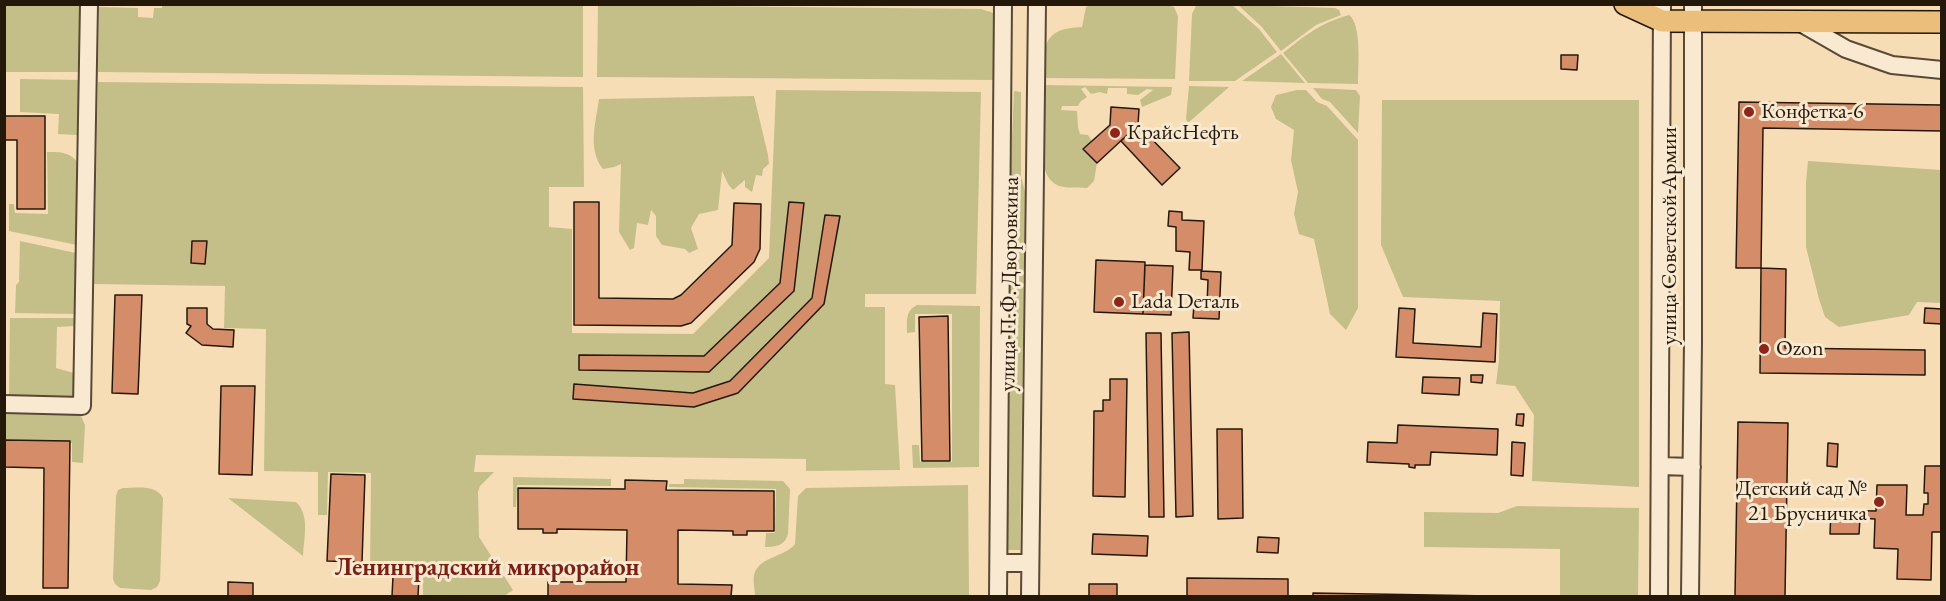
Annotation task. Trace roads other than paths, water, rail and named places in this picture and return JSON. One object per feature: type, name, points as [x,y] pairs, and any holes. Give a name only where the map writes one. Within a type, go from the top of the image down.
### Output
[{"type":"main road","points":[[1625,4],[1662,13],[1693,13],[1799,22],[1941,22]]},
{"type":"street","points":[[4,404],[82,406],[89,4]]},
{"type":"street","name":"улица П.Ф. Дворовкина","points":[[998,597],[1003,4]]},
{"type":"street","name":"улица П.Ф. Дворовкина","points":[[1030,597],[1037,4]]},
{"type":"street","name":"улица Советской Армии","points":[[1659,597],[1662,13]]},
{"type":"street","name":"улица Советской Армии","points":[[1690,597],[1693,13]]},
{"type":"street","points":[[1799,22],[1846,49],[1892,65],[1941,70]]},
{"type":"street","points":[[1661,466],[1692,467]]},
{"type":"street","points":[[999,563],[1030,564]]},
{"type":"place","name":"Конфетка-6","points":[[1749,112]]},
{"type":"place","name":"КрайсНефть","points":[[1115,133]]},
{"type":"place","name":"Lada Dеталь","points":[[1119,302]]},
{"type":"place","name":"Ozon","points":[[1764,349]]},
{"type":"place","name":"Детский сад № 21 Брусничка","points":[[1879,502]]},
{"type":"district","name":"Ленинградский микрорайон","points":[[487,568]]}]
